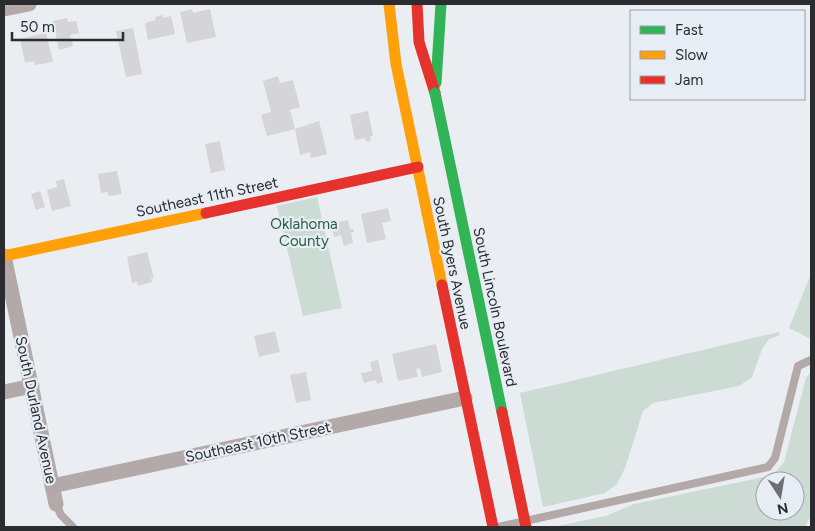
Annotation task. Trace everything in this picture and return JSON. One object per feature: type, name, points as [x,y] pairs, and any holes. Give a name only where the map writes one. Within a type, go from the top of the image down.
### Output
[{"type":"street","points":[[4,9],[29,4]]},
{"type":"street","name":"South Byers Avenue","points":[[388,4],[396,64],[493,527]]},
{"type":"street","points":[[418,4],[419,42],[435,93]]},
{"type":"street","points":[[435,93],[441,4]]},
{"type":"street","name":"South Lincoln Boulevard","points":[[435,93],[526,527]]},
{"type":"street","name":"Southeast 11th Street","points":[[4,256],[418,167]]},
{"type":"street","name":"South Durland Avenue","points":[[4,256],[56,504]]},
{"type":"street","points":[[4,392],[32,386]]},
{"type":"street","name":"Southeast 10th Street","points":[[52,486],[465,398]]},
{"type":"lane","points":[[498,527],[768,467],[775,458],[798,366],[811,360]]},
{"type":"lane","points":[[56,504],[61,514],[73,527]]},
{"type":"green space","name":"Oklahoma County","points":[[317,197],[342,308],[303,316],[277,206]]},
{"type":"green space","points":[[811,274],[811,339],[789,328]]},
{"type":"green space","points":[[779,332],[780,335],[769,339],[762,349],[752,377],[739,386],[653,403],[643,411],[625,468],[617,484],[605,493],[543,507],[520,393]]},
{"type":"green space","points":[[811,372],[811,515],[805,527],[553,527],[606,516],[634,504],[755,479],[755,521],[805,521],[805,471],[776,471],[784,462],[806,378]]},
{"type":"building","points":[[192,9],[193,13],[210,9],[216,37],[187,43],[180,12]]},
{"type":"building","points":[[163,15],[163,18],[171,16],[175,34],[148,40],[145,23],[156,20],[155,17]]},
{"type":"building","points":[[67,18],[68,22],[76,21],[79,33],[70,35],[73,46],[59,50],[53,21]]},
{"type":"building","points":[[133,28],[142,74],[126,77],[116,31]]},
{"type":"building","points":[[46,33],[53,62],[35,65],[34,61],[25,63],[20,39]]},
{"type":"building","points":[[278,76],[280,83],[293,80],[300,107],[290,110],[295,129],[267,136],[261,115],[271,112],[263,81]]},
{"type":"building","points":[[368,111],[373,136],[370,136],[371,141],[366,142],[365,138],[355,140],[350,115]]},
{"type":"building","points":[[319,121],[327,154],[311,158],[310,152],[300,155],[295,129]]},
{"type":"building","points":[[220,141],[225,170],[211,173],[205,144]]},
{"type":"building","points":[[117,171],[122,194],[108,196],[108,192],[101,193],[98,174]]},
{"type":"building","points":[[64,179],[71,206],[52,211],[47,190],[57,187],[56,181]]},
{"type":"building","points":[[40,191],[45,207],[36,210],[31,194]]},
{"type":"building","points":[[388,208],[391,221],[382,223],[386,239],[367,243],[361,214]]},
{"type":"building","points":[[348,220],[350,229],[353,229],[354,232],[351,233],[353,243],[344,246],[341,235],[334,237],[331,224]]},
{"type":"building","points":[[147,252],[154,278],[151,278],[152,282],[138,286],[137,282],[132,283],[127,257]]},
{"type":"building","points":[[275,331],[280,352],[259,357],[254,336]]},
{"type":"building","points":[[436,344],[442,372],[422,377],[420,368],[416,369],[418,377],[398,381],[392,354]]},
{"type":"building","points":[[378,360],[383,382],[377,384],[376,380],[364,383],[361,373],[372,371],[370,362]]},
{"type":"building","points":[[306,372],[311,400],[296,403],[290,375]]},
{"type":"traffic: fast","points":[[436,83],[441,4]]},
{"type":"traffic: fast","points":[[435,93],[502,412]]},
{"type":"traffic: slow","points":[[389,4],[396,64],[442,285]]},
{"type":"traffic: slow","points":[[4,256],[206,213]]},
{"type":"traffic: jam","points":[[417,4],[419,42],[435,93]]},
{"type":"traffic: jam","points":[[206,213],[418,167]]},
{"type":"traffic: jam","points":[[442,285],[493,527]]},
{"type":"traffic: jam","points":[[502,412],[526,527]]}]
